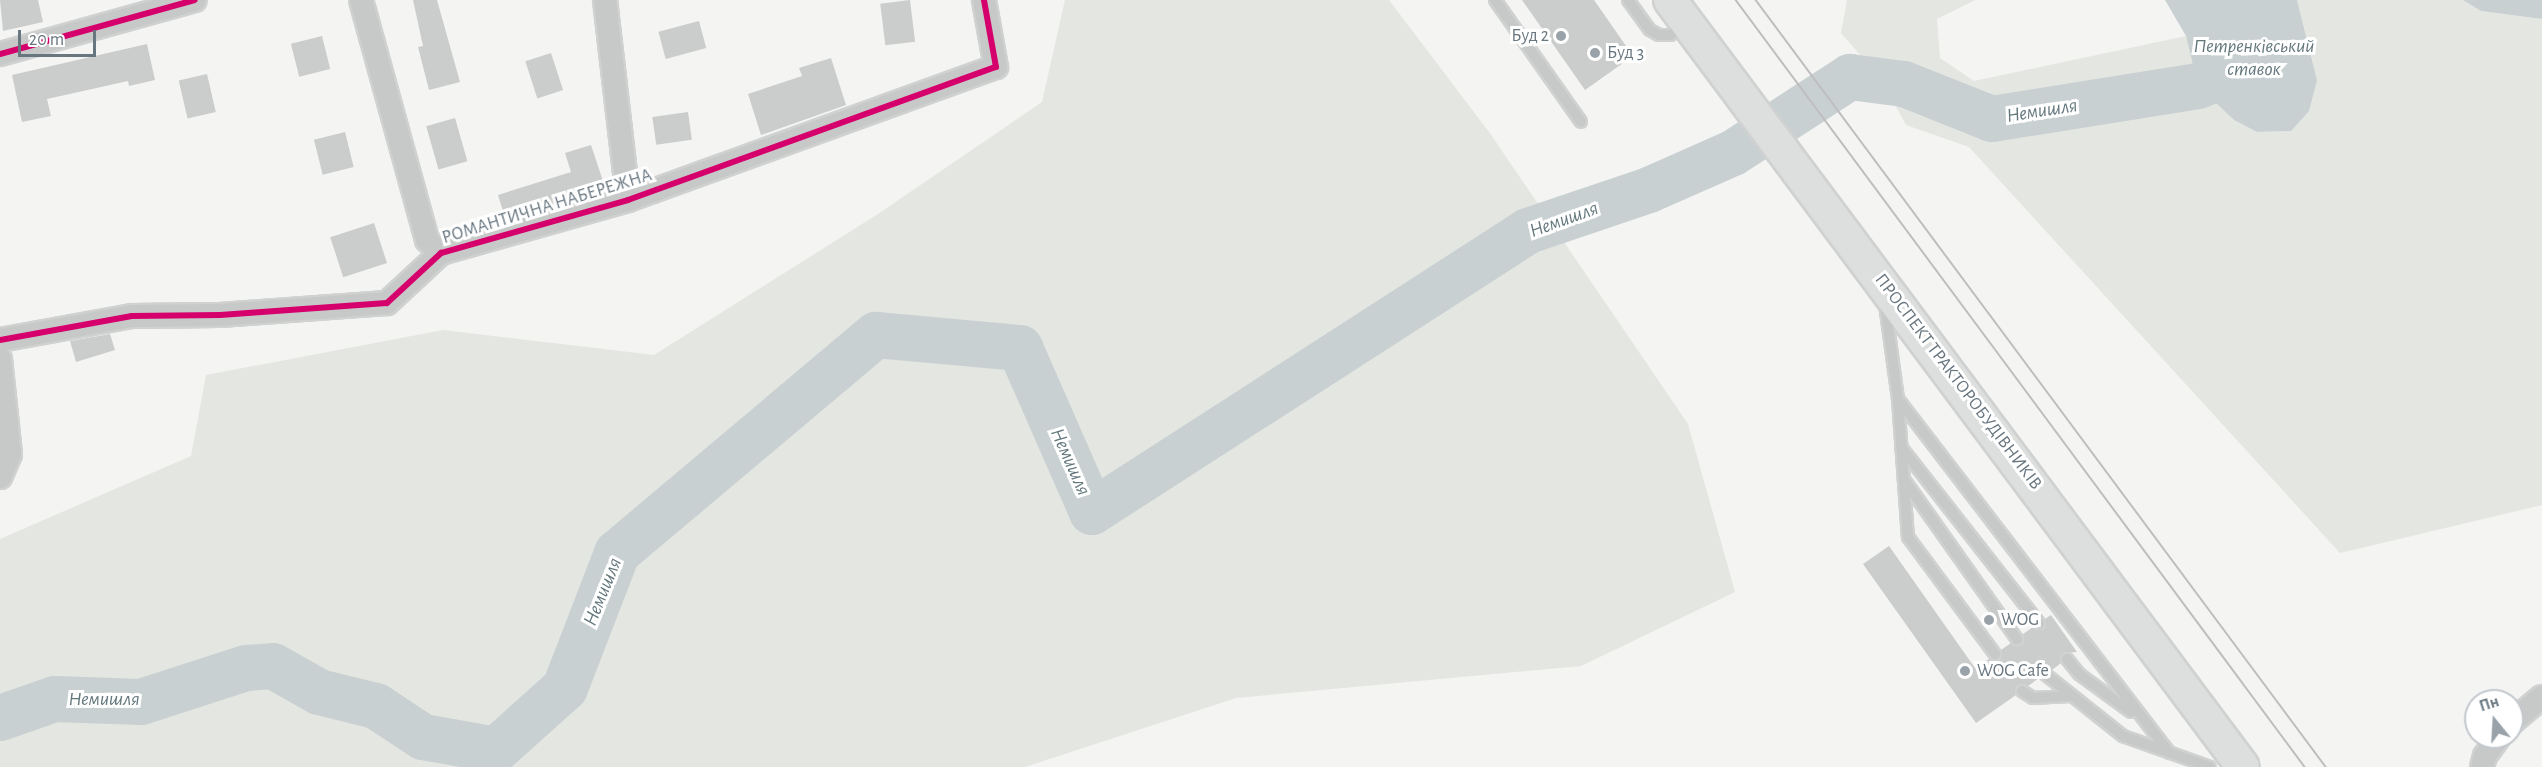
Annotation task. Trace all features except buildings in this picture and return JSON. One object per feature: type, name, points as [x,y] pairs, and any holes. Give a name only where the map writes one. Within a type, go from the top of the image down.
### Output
[{"type":"main road","name":"ПРОСПЕКТ ТРАКТОРОБУДІВНИКІВ","points":[[1670,0],[1882,280],[2242,767]]},
{"type":"street","points":[[0,54],[195,0]]},
{"type":"street","points":[[361,0],[427,240],[441,253]]},
{"type":"street","points":[[605,0],[628,200]]},
{"type":"street","name":"РОМАНТИЧНА НАБЕРЕЖНА","points":[[0,340],[132,316],[220,315],[387,303],[441,253],[628,200],[996,67],[984,0]]},
{"type":"street","points":[[0,358],[10,454],[0,477]]},
{"type":"street","points":[[2524,712],[2542,697]]},
{"type":"street","points":[[2482,767],[2485,756],[2490,749]]},
{"type":"lane","points":[[1495,0],[1581,122]]},
{"type":"lane","points":[[1628,0],[1650,30],[1659,35],[1670,35],[1689,26]]},
{"type":"lane","points":[[1882,280],[1898,399],[1908,537],[1995,654]]},
{"type":"lane","points":[[1898,399],[2170,753]]},
{"type":"lane","points":[[1901,447],[2039,623]]},
{"type":"lane","points":[[1904,480],[2017,639]]},
{"type":"lane","points":[[2067,659],[2079,674],[2145,722]]},
{"type":"lane","points":[[2045,674],[2123,736],[2210,767]]},
{"type":"lane","points":[[2022,691],[2033,698],[2070,696]]},
{"type":"shaded area","points":[[1065,0],[1389,0],[1489,132],[1688,424],[1735,592],[1581,666],[1236,698],[1025,767],[0,767],[0,539],[191,456],[206,375],[443,330],[654,355],[878,214],[1042,102]]},
{"type":"shaded area","points":[[1847,0],[1975,0],[1937,19],[1940,58],[1974,81],[2186,36],[2198,86],[2234,120],[2257,132],[2291,131],[2317,80],[2297,0],[2463,0],[2481,11],[2542,19],[2542,505],[2340,553],[1969,147],[1906,125],[1881,79],[1841,33]]},
{"type":"water","name":"Петренківський ставок","points":[[2165,0],[2297,0],[2317,80],[2309,111],[2291,131],[2257,132],[2234,120],[2198,86],[2186,36]]},
{"type":"water","points":[[2463,0],[2542,0],[2542,19],[2481,11]]},
{"type":"waterway","name":"Немишля","points":[[0,718],[55,699],[141,702],[246,668],[273,666],[319,692],[376,706],[423,737],[496,750],[565,688],[617,553],[876,335],[1020,348],[1092,512],[1528,231],[1649,190],[1733,153],[1850,77],[1904,84],[1992,119],[2198,86],[2227,74],[2239,62],[2246,44],[2244,0]]},
{"type":"tram line","points":[[1736,0],[2305,767]]},
{"type":"tram line","points":[[1756,0],[2326,767]]},
{"type":"cycle path","points":[[0,54],[195,0]]},
{"type":"cycle path","points":[[0,340],[132,316],[220,315],[387,303],[441,253],[628,200],[996,67],[984,0]]},
{"type":"place","name":"Буд 2","points":[[1561,36]]},
{"type":"place","name":"Буд 3","points":[[1595,53]]},
{"type":"place","name":"WOG","points":[[1989,620]]},
{"type":"place","name":"WOG Cafe","points":[[1965,671]]}]
